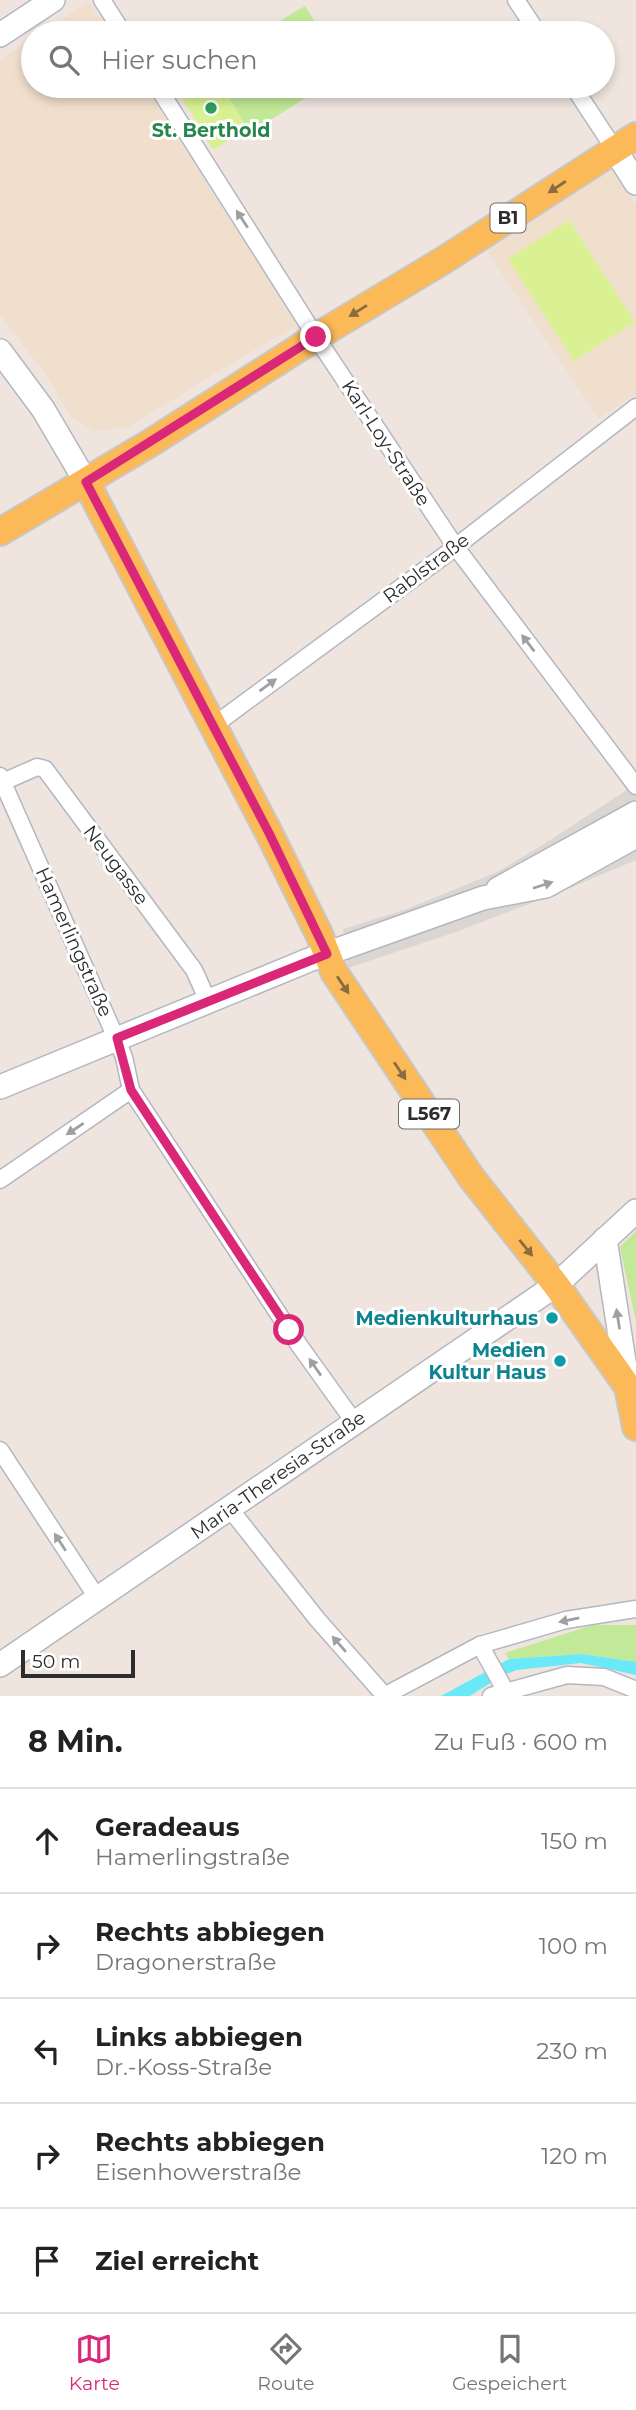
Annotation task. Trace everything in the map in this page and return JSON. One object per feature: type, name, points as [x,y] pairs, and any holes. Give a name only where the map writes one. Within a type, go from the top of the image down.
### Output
[{"type":"main road","points":[[21,21],[53,0]]},
{"type":"main road","points":[[0,35],[21,21]]},
{"type":"main road","points":[[625,143],[636,183]]},
{"type":"main road","name":"B1","points":[[0,532],[86,482],[444,260],[625,143]]},
{"type":"main road","points":[[0,351],[43,409],[86,482]]},
{"type":"main road","name":"L567","points":[[86,482],[269,833],[334,972],[471,1177],[556,1284],[628,1387],[636,1427]]},
{"type":"main road","points":[[483,898],[636,813]]},
{"type":"main road","points":[[0,1087],[327,954],[483,898],[547,886],[636,836]]},
{"type":"main road","name":"Maria-Theresia-Straße","points":[[0,1665],[556,1284],[636,1211]]},
{"type":"main road","points":[[606,1239],[628,1387]]},
{"type":"street","points":[[102,0],[115,21]]},
{"type":"street","points":[[516,0],[530,21]]},
{"type":"street","name":"Karl-Loy-Straße","points":[[165,98],[316,337],[455,546],[636,786]]},
{"type":"street","points":[[584,98],[625,143]]},
{"type":"street","name":"Rablstraße","points":[[213,726],[636,407]]},
{"type":"street","name":"Neugasse","points":[[1,779],[37,767],[45,769],[194,970],[208,1001]]},
{"type":"street","name":"Hamerlingstraße","points":[[1,779],[117,1038],[131,1090],[299,1345],[355,1423]]},
{"type":"street","points":[[0,1180],[131,1090]]},
{"type":"street","points":[[0,1450],[97,1598]]},
{"type":"street","points":[[230,1509],[317,1619],[384,1696],[483,1649],[566,1619],[636,1609]]},
{"type":"street","points":[[483,1649],[498,1688],[567,1675],[604,1677],[636,1690]]},
{"type":"shaded area","points":[[89,2],[102,21],[59,21]]},
{"type":"shaded area","points":[[21,46],[21,98],[153,98],[297,326],[129,427],[95,431],[71,418],[47,376],[0,315],[0,59]]},
{"type":"shaded area","points":[[608,163],[636,205],[636,394],[599,419],[484,246]]},
{"type":"shaded area","points":[[636,784],[636,860],[456,932],[348,968],[343,929],[404,910],[495,873]]},
{"type":"green space","points":[[305,6],[314,21],[279,21]]},
{"type":"green space","name":"St. Berthold","points":[[182,98],[229,98],[247,129],[213,150]]},
{"type":"green space","points":[[229,98],[305,98],[250,133]]},
{"type":"green space","points":[[569,220],[635,322],[574,361],[508,259]]},
{"type":"green space","points":[[636,1231],[636,1322],[620,1247]]},
{"type":"green space","points":[[593,1625],[636,1625],[636,1662],[582,1654],[509,1659],[505,1653]]},
{"type":"water","points":[[582,1654],[636,1662],[636,1675],[581,1663],[517,1670],[503,1675],[470,1696],[441,1696],[509,1659]]},
{"type":"place","name":"St. Berthold","points":[[211,108]]},
{"type":"place","name":"Medienkulturhaus","points":[[552,1318]]},
{"type":"place","name":"Medien Kultur Haus","points":[[560,1361]]},
{"type":"route","points":[[289,1330],[131,1090],[117,1038],[327,954],[269,833],[86,482],[316,337]]}]
